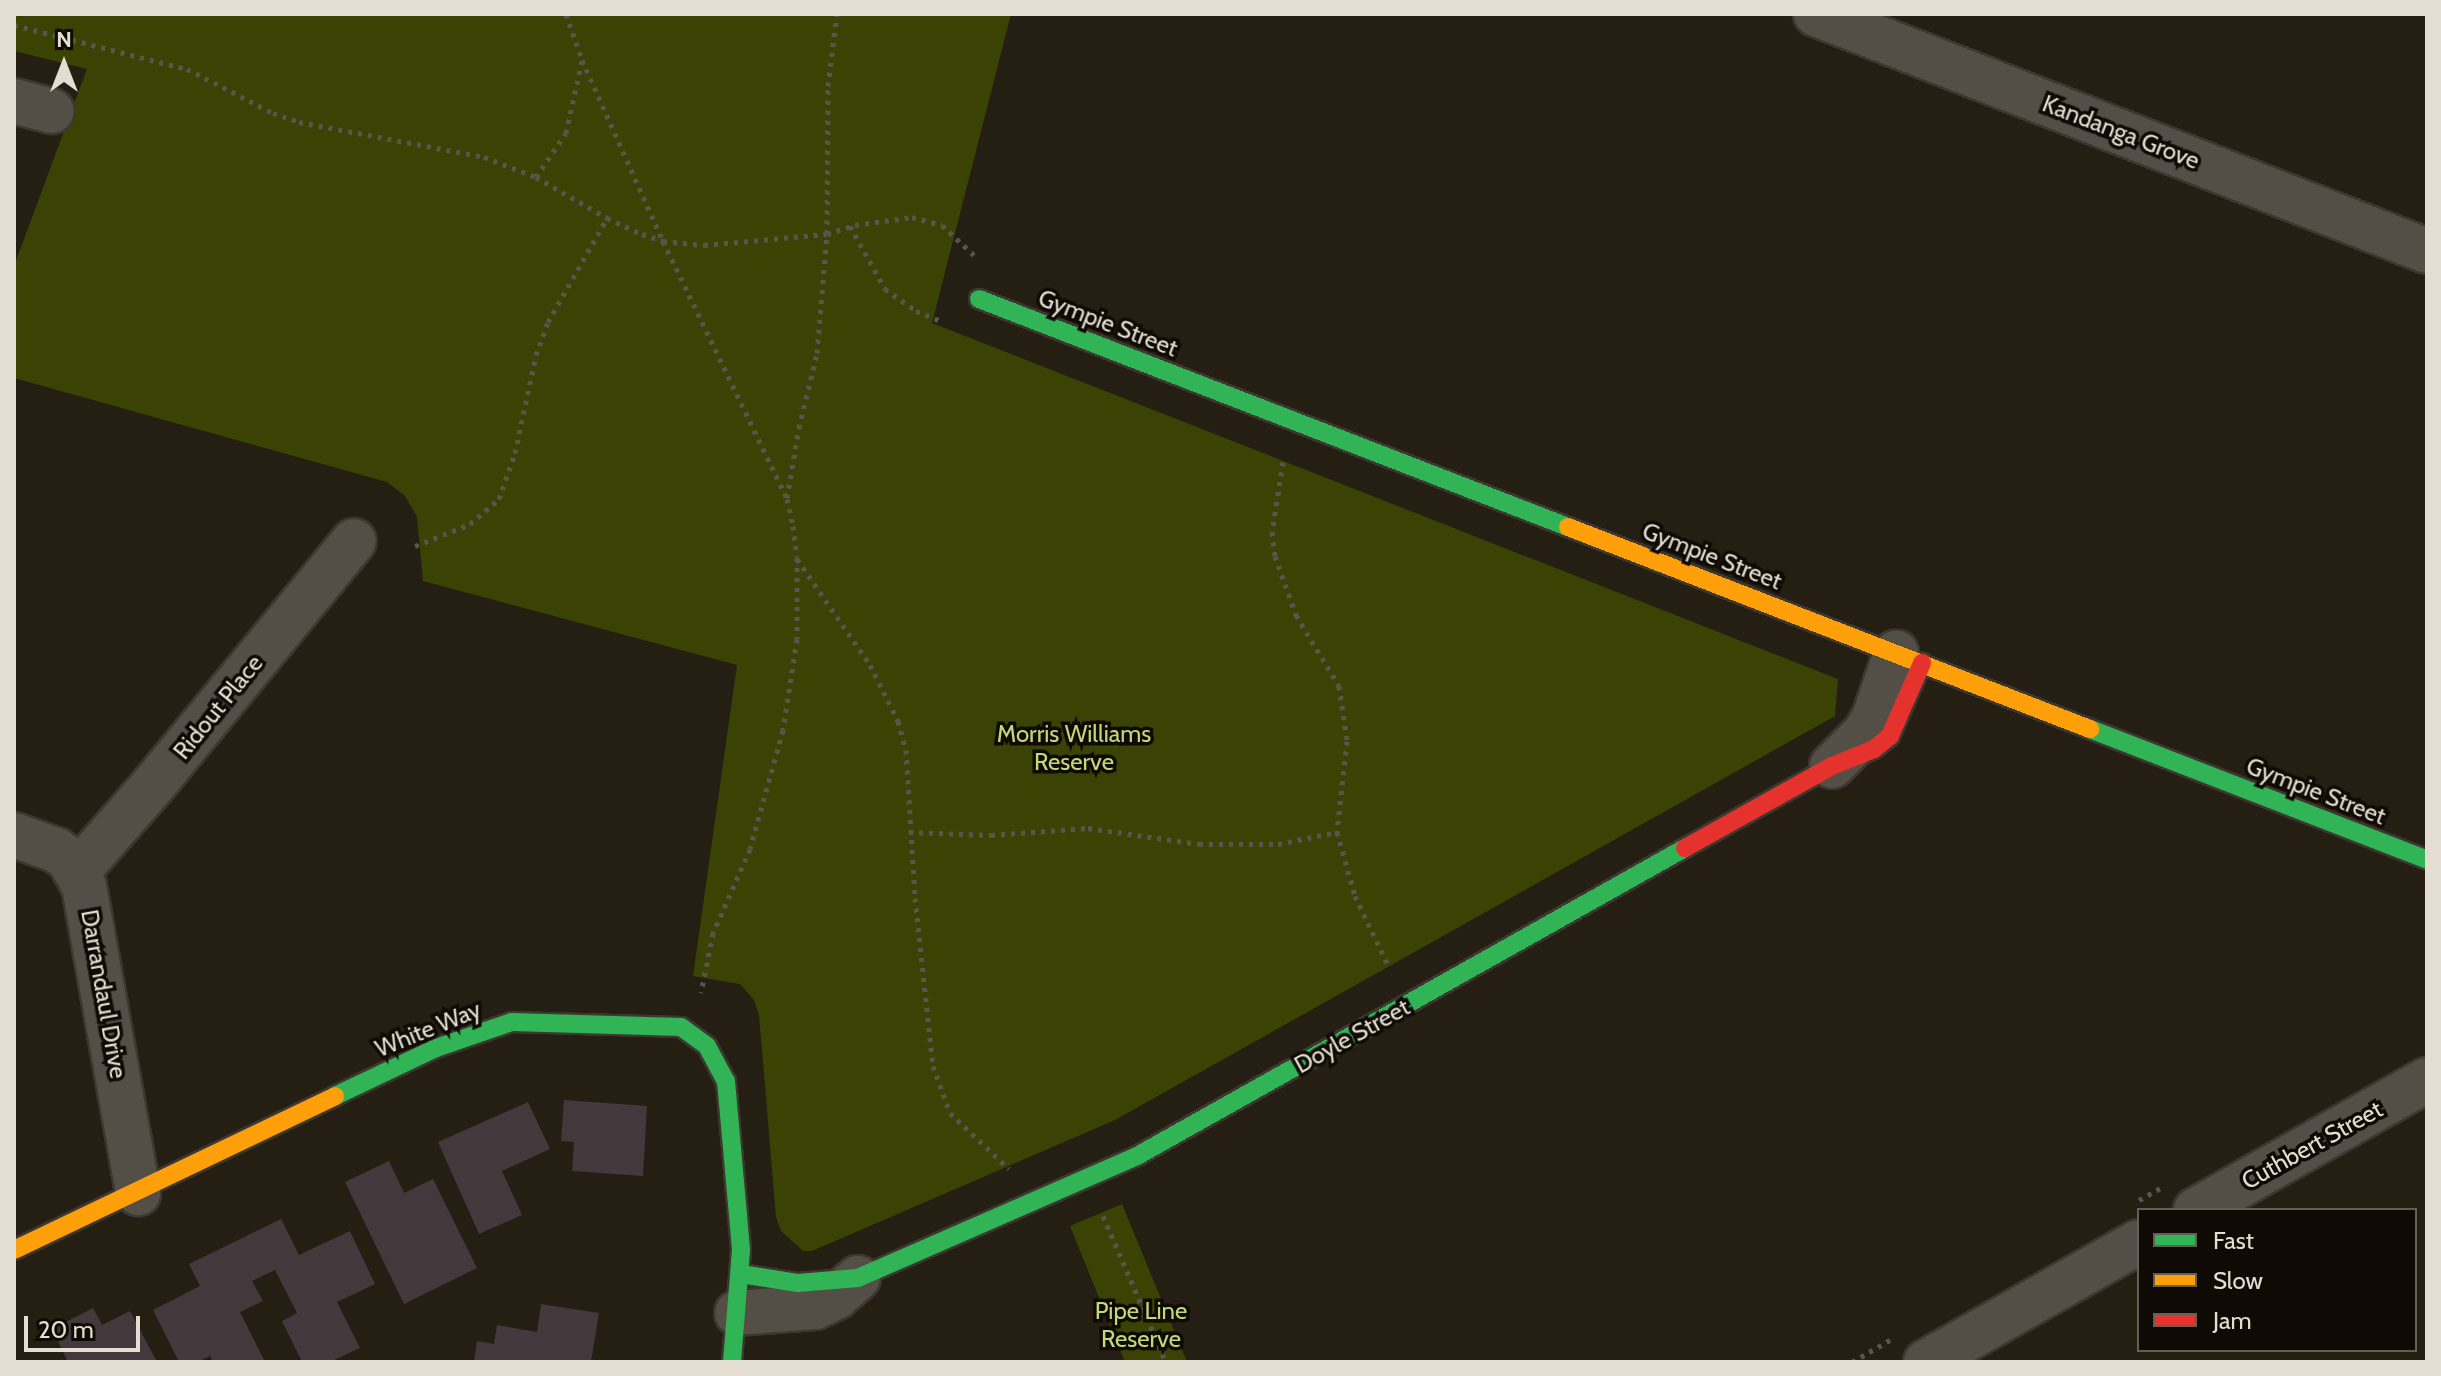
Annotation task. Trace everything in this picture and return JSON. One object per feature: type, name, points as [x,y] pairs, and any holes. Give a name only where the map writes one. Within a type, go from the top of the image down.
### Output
[{"type":"street","name":"Kandanga Grove","points":[[1816,14],[2427,251]]},
{"type":"street","name":"Gympie Street","points":[[979,299],[2427,860]]},
{"type":"street","name":"Ridout Place","points":[[78,871],[155,783],[354,541]]},
{"type":"street","name":"Doyle Street","points":[[739,1293],[815,1307],[836,1297],[858,1278],[1082,1183],[1175,1136],[1832,766],[1865,733],[1909,658]]},
{"type":"street","points":[[14,835],[56,850],[78,871]]},
{"type":"street","name":"Darrandaul Drive","points":[[78,871],[91,921],[138,1193]]},
{"type":"street","name":"White Way","points":[[14,1250],[436,1048],[512,1022],[631,1021],[681,1027],[695,1035]]},
{"type":"street","points":[[695,1035],[719,1062],[726,1081],[739,1293],[732,1362]]},
{"type":"street","name":"Cuthbert Street","points":[[2200,1208],[2427,1080]]},
{"type":"street","points":[[1926,1362],[2137,1243]]},
{"type":"path","points":[[566,14],[582,60],[663,241],[787,499],[797,557],[797,639],[783,730],[750,849],[706,953],[695,1035]]},
{"type":"path","points":[[787,499],[805,399],[817,353],[827,234],[828,86],[837,14]]},
{"type":"path","points":[[14,25],[187,69],[273,113],[299,122],[484,157],[536,177],[607,218],[663,241],[740,244],[827,234],[855,225],[912,217],[942,225],[980,261]]},
{"type":"path","points":[[536,177],[566,133],[582,60]]},
{"type":"path","points":[[415,546],[470,524],[499,499],[544,333],[607,218]]},
{"type":"path","points":[[1284,457],[1272,532],[1275,556],[1296,615],[1330,665],[1346,712],[1347,741],[1337,832],[1363,917],[1408,1005]]},
{"type":"path","points":[[797,557],[870,665],[898,721],[906,750],[909,832],[924,1004],[933,1066],[944,1100],[962,1126],[1010,1170],[1024,1165]]},
{"type":"path","points":[[909,832],[991,835],[1088,828],[1199,844],[1278,844],[1337,832]]},
{"type":"path","points":[[1082,1183],[1102,1213],[1166,1362]]},
{"type":"green space","name":"Morris Williams Reserve","points":[[14,14],[1011,14],[932,323],[1838,679],[1835,716],[1115,1120],[812,1251],[803,1251],[781,1231],[776,1217],[759,1015],[754,1000],[740,984],[693,976],[737,665],[423,581],[417,517],[405,496],[387,482],[14,378],[14,266],[87,69],[14,51]]},
{"type":"green space","name":"Pipe Line Reserve","points":[[1122,1204],[1187,1362],[1125,1362],[1070,1226]]},
{"type":"building","points":[[564,1100],[647,1106],[643,1176],[572,1171],[574,1142],[561,1141]]},
{"type":"building","points":[[528,1102],[550,1149],[502,1171],[522,1215],[479,1234],[438,1142]]},
{"type":"building","points":[[389,1161],[404,1193],[433,1179],[477,1268],[404,1304],[345,1182]]},
{"type":"building","points":[[281,1219],[299,1255],[350,1231],[375,1284],[337,1302],[360,1348],[330,1362],[302,1362],[282,1321],[297,1313],[275,1270],[252,1281],[263,1301],[240,1312],[265,1362],[213,1362],[210,1356],[198,1362],[179,1362],[153,1310],[200,1286],[189,1264]]},
{"type":"building","points":[[541,1304],[599,1313],[591,1362],[474,1362],[477,1341],[494,1344],[497,1325],[537,1332]]},
{"type":"building","points":[[93,1308],[102,1325],[130,1311],[157,1362],[68,1362],[52,1329]]},
{"type":"traffic: fast","points":[[979,299],[1568,527]]},
{"type":"traffic: fast","points":[[2090,729],[2427,860]]},
{"type":"traffic: fast","points":[[741,1274],[798,1283],[858,1278],[1137,1156],[1685,848]]},
{"type":"traffic: fast","points":[[335,1096],[436,1048],[512,1022],[681,1027],[707,1046],[726,1081],[741,1250],[732,1362]]},
{"type":"traffic: slow","points":[[1568,527],[2090,729]]},
{"type":"traffic: slow","points":[[14,1250],[335,1096]]},
{"type":"traffic: jam","points":[[1685,848],[1832,766],[1874,749],[1890,736],[1922,663]]}]
